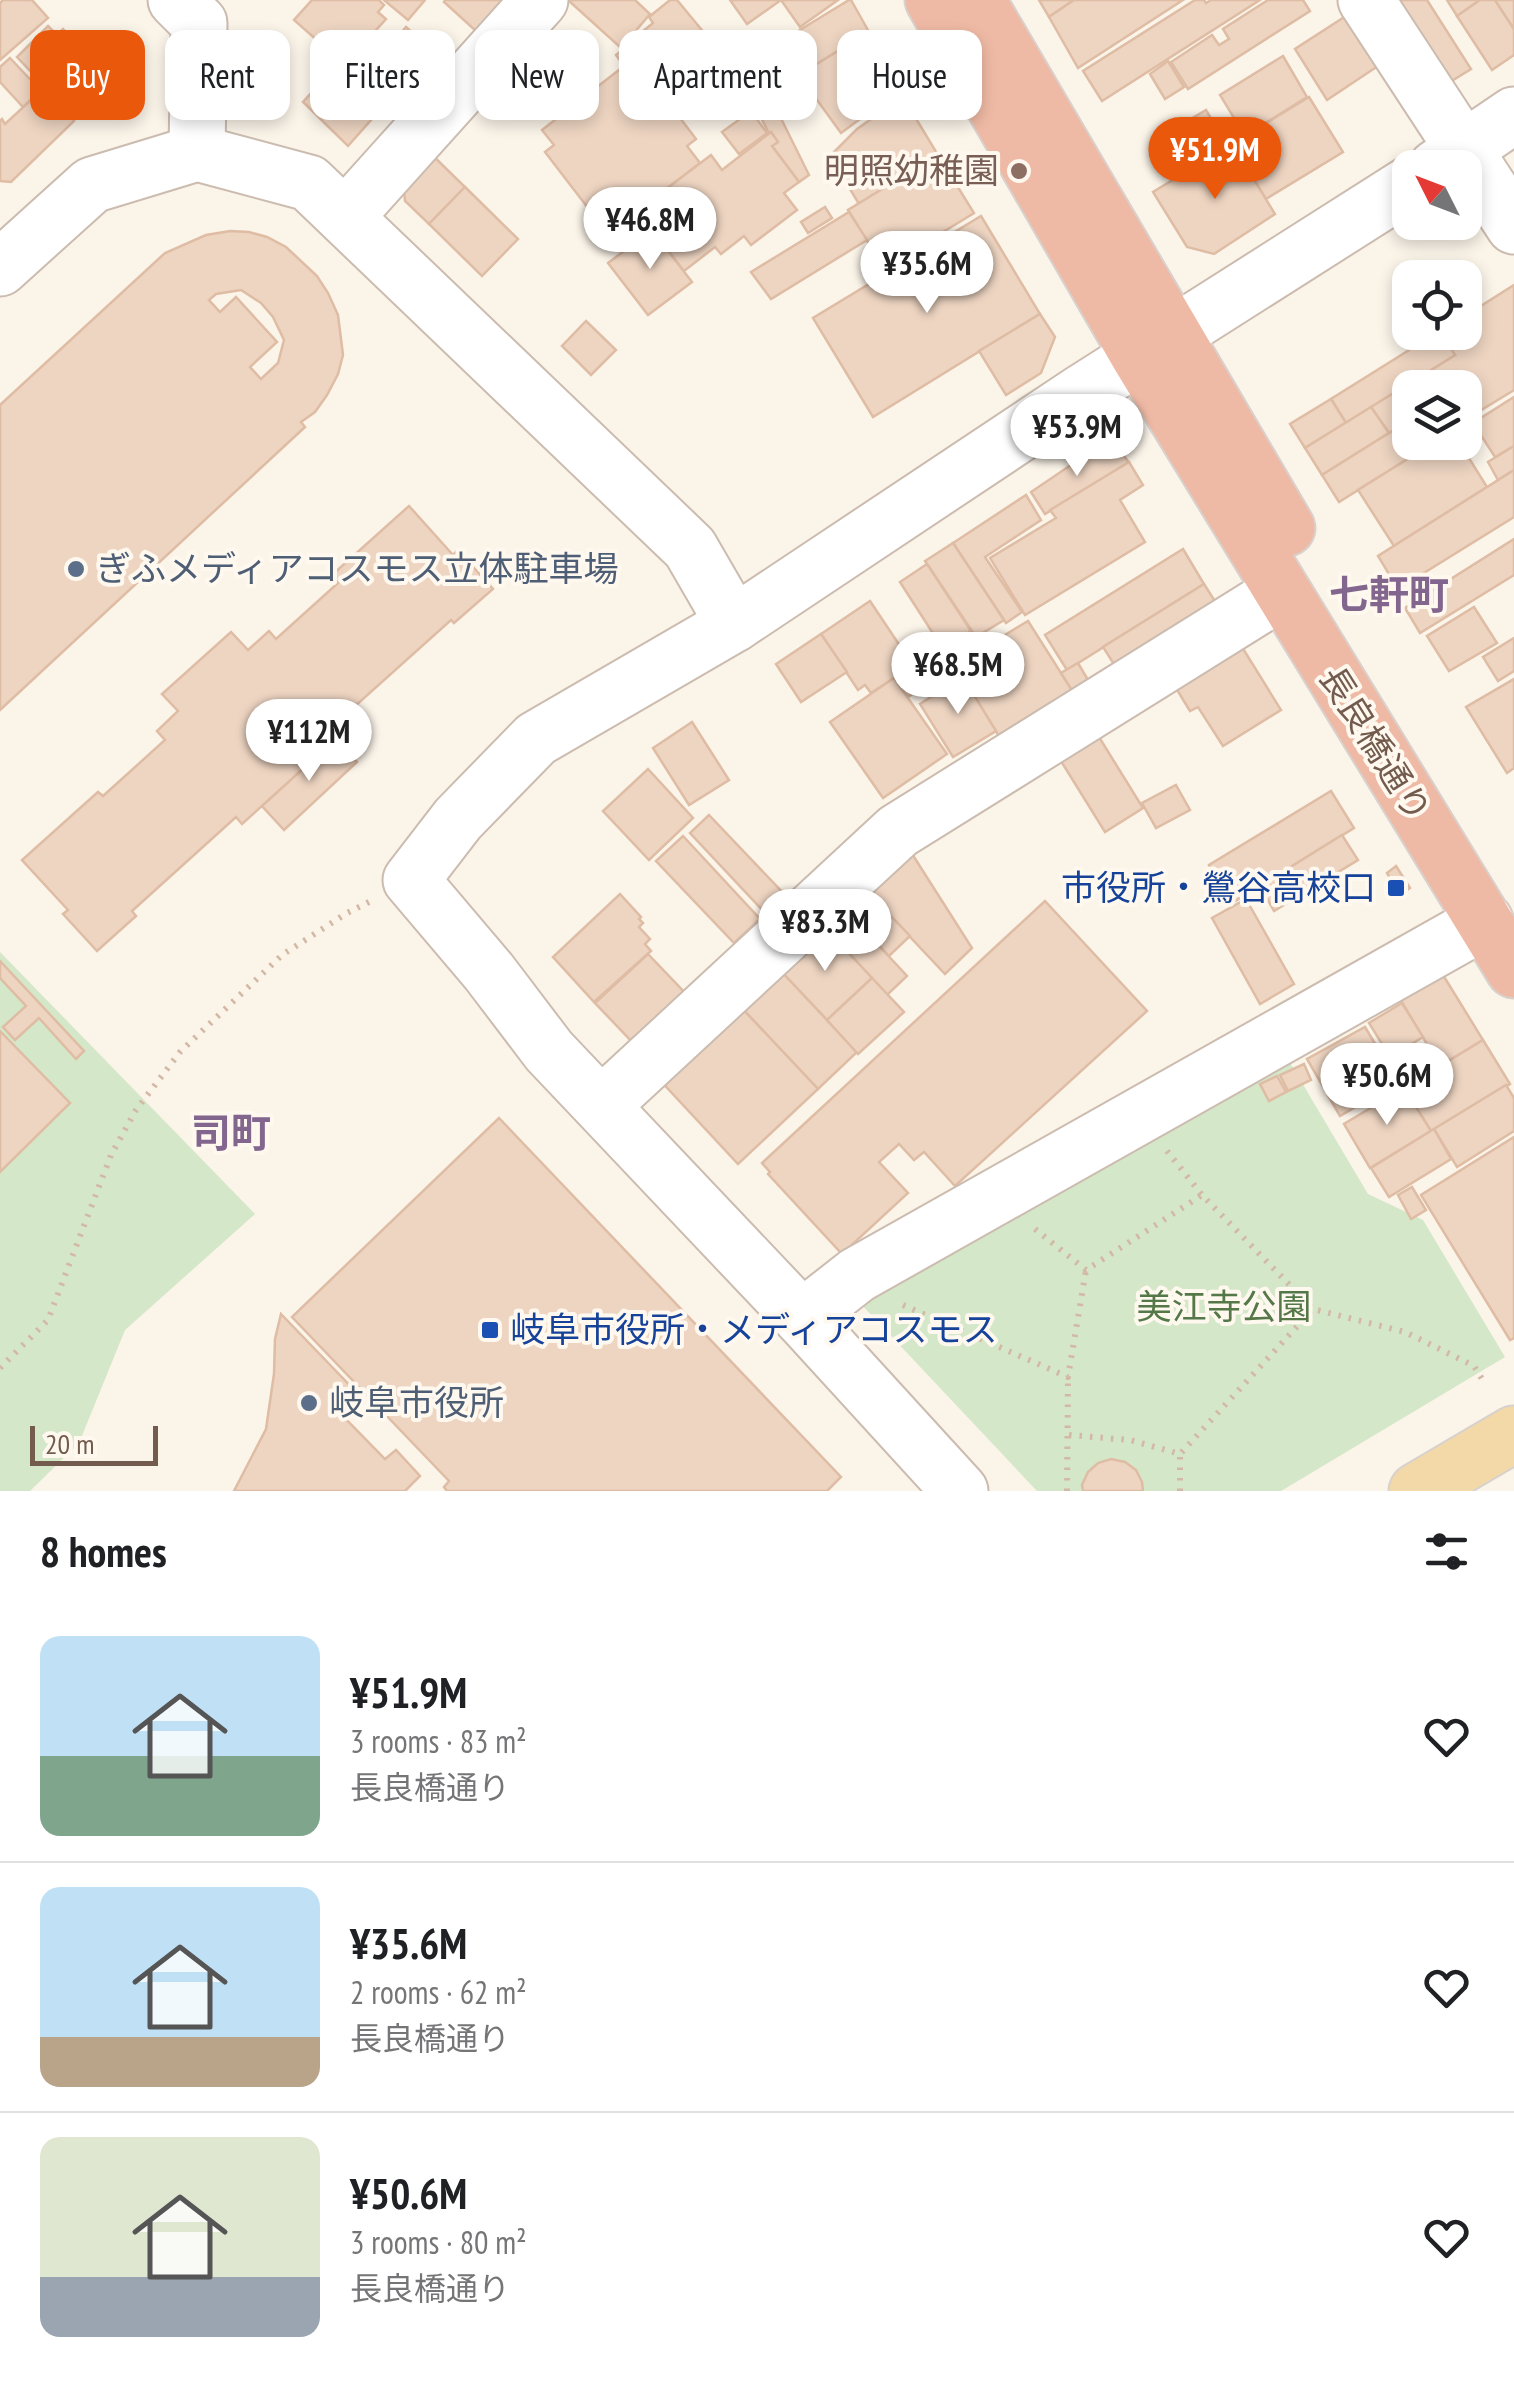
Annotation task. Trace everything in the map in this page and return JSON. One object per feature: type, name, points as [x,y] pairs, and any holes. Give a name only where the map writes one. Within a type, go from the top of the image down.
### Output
[{"type":"highway","name":"長良橋通り","points":[[933,0],[1157,347],[1335,609],[1500,908],[1514,970]]},
{"type":"highway","name":"長良橋通り","points":[[977,0],[1282,592],[1500,908]]},
{"type":"main road","points":[[1442,1485],[1514,1434]]},
{"type":"street","points":[[344,218],[540,0]]},
{"type":"street","points":[[1366,0],[1446,150]]},
{"type":"street","points":[[197,153],[202,8]]},
{"type":"street","points":[[1462,150],[1514,116]]},
{"type":"street","points":[[8,243],[92,185],[197,153],[308,183],[690,548],[734,624]]},
{"type":"street","points":[[1482,192],[1514,226]]},
{"type":"street","points":[[960,1491],[549,1051],[411,880],[458,819],[536,739],[734,624],[1081,393],[1392,196]]},
{"type":"street","points":[[602,1105],[898,831],[1282,592]]},
{"type":"street","points":[[802,1318],[856,1275],[1500,908]]},
{"type":"path","points":[[0,1368],[48,1320],[111,1155],[136,1110],[180,1052],[282,955],[347,913],[411,880]]},
{"type":"path","points":[[1138,1116],[1202,1195],[1313,1309],[1405,1332],[1474,1366],[1485,1384]]},
{"type":"path","points":[[1067,1491],[1068,1377],[1086,1270],[1202,1195]]},
{"type":"path","points":[[996,1196],[1086,1270]]},
{"type":"path","points":[[893,1301],[1068,1377]]},
{"type":"path","points":[[1180,1491],[1180,1454],[1313,1309]]},
{"type":"path","points":[[1069,1435],[1130,1440],[1180,1454]]},
{"type":"green space","points":[[0,952],[255,1214],[125,1330],[79,1443],[30,1491],[0,1491]]},
{"type":"green space","name":"美江寺公園","points":[[1289,1061],[1368,1194],[1423,1220],[1505,1357],[1281,1491],[1037,1491],[859,1302]]},
{"type":"building","points":[[32,0],[48,18],[0,60],[0,3]]},
{"type":"building","points":[[312,0],[379,0],[384,5],[378,12],[386,19],[376,30],[310,30],[310,34],[294,20]]},
{"type":"building","points":[[384,0],[425,0],[408,20]]},
{"type":"building","points":[[445,0],[504,1],[475,30]]},
{"type":"building","points":[[635,0],[650,14],[636,30],[619,30],[619,46],[569,1]]},
{"type":"building","points":[[670,0],[677,0],[702,30],[644,30],[653,23],[649,17]]},
{"type":"building","points":[[730,0],[781,0],[747,24]]},
{"type":"building","points":[[781,0],[838,0],[800,27]]},
{"type":"building","points":[[851,0],[868,30],[837,30],[837,52],[817,64],[817,30],[800,30]]},
{"type":"building","points":[[1039,0],[1074,0],[1049,17]]},
{"type":"building","points":[[1074,0],[1183,0],[1078,68],[1049,17]]},
{"type":"building","points":[[1195,0],[1260,0],[1102,101],[1083,71]]},
{"type":"building","points":[[1268,0],[1303,0],[1310,11],[1188,89],[1171,62],[1212,35],[1219,45],[1229,39],[1223,29]]},
{"type":"building","points":[[1399,0],[1427,0],[1471,69],[1442,87]]},
{"type":"building","points":[[1447,0],[1480,0],[1457,16]]},
{"type":"building","points":[[1480,0],[1495,0],[1514,29],[1514,55],[1492,70],[1457,16]]},
{"type":"building","points":[[1495,0],[1514,0],[1514,29]]},
{"type":"building","points":[[1349,14],[1381,64],[1327,100],[1295,49]]},
{"type":"building","points":[[30,44],[30,71],[17,57]]},
{"type":"building","points":[[837,52],[837,120],[859,120],[841,133],[817,100],[817,64]]},
{"type":"building","points":[[1283,56],[1307,97],[1245,136],[1220,95]]},
{"type":"building","points":[[10,58],[30,79],[30,101],[23,107],[0,82],[0,67]]},
{"type":"building","points":[[1168,61],[1184,87],[1165,99],[1150,74]]},
{"type":"building","points":[[619,70],[619,120],[682,120],[696,139],[687,146],[700,163],[608,234],[545,152],[554,145],[542,130],[555,120],[599,120],[599,86]]},
{"type":"building","points":[[1309,97],[1343,152],[1266,199],[1232,144]]},
{"type":"building","points":[[30,101],[30,120],[74,121],[11,182],[0,181],[2,119],[5,124]]},
{"type":"building","points":[[1206,110],[1225,142],[1183,167],[1164,135]]},
{"type":"building","points":[[321,120],[371,120],[348,146]]},
{"type":"building","points":[[739,120],[758,120],[767,133],[739,154],[722,132]]},
{"type":"building","points":[[762,120],[782,120],[809,175],[799,182],[772,146],[778,142]]},
{"type":"building","points":[[870,120],[917,120],[938,155],[859,204],[830,156]]},
{"type":"building","points":[[771,132],[778,142],[772,146],[799,182],[784,193],[797,210],[751,245],[744,236],[721,254],[715,247],[684,271],[652,230],[671,215],[657,196],[711,155],[722,170]]},
{"type":"building","points":[[1232,144],[1275,214],[1214,254],[1187,247],[1153,192]]},
{"type":"building","points":[[425,148],[465,187],[429,224],[405,201],[402,173]]},
{"type":"building","points":[[938,155],[974,213],[884,268],[848,210]]},
{"type":"building","points":[[465,187],[518,239],[482,276],[429,224]]},
{"type":"building","points":[[825,207],[832,218],[808,233],[801,222]]},
{"type":"building","points":[[849,212],[867,240],[771,299],[751,272]]},
{"type":"building","points":[[981,216],[1040,314],[873,417],[813,318]]},
{"type":"building","points":[[652,230],[692,282],[648,315],[608,263]]},
{"type":"building","name":"ぎふメディアコスモス立体駐車場","points":[[230,231],[267,237],[286,247],[317,276],[338,315],[343,355],[338,374],[315,412],[301,422],[305,427],[0,710],[0,405],[165,253],[206,235]],"holes":[[[241,290],[261,303],[284,340],[278,363],[261,379],[250,367],[277,342],[236,297],[220,312],[209,300],[216,294]]]},
{"type":"building","points":[[1514,285],[1514,390],[1482,410],[1482,370],[1431,370],[1455,355],[1452,350],[1482,350],[1482,305]]},
{"type":"building","points":[[1040,314],[1055,337],[1041,373],[1006,395],[979,351]]},
{"type":"building","points":[[586,321],[616,350],[591,375],[562,346]]},
{"type":"building","points":[[1409,350],[1452,350],[1455,355],[1431,370],[1392,370],[1392,394],[1346,423],[1331,399]]},
{"type":"building","points":[[1392,394],[1392,431],[1389,433],[1371,407]]},
{"type":"building","points":[[1514,397],[1514,446],[1495,457],[1482,437],[1482,417]]},
{"type":"building","points":[[1331,399],[1346,423],[1305,448],[1290,424]]},
{"type":"building","points":[[1371,407],[1389,433],[1322,475],[1305,448]]},
{"type":"building","points":[[1392,431],[1392,460],[1406,460],[1339,502],[1322,475]]},
{"type":"building","points":[[1514,446],[1514,470],[1498,480],[1488,462]]},
{"type":"building","points":[[1093,450],[1124,456],[1129,463],[1045,514],[1031,492]]},
{"type":"building","points":[[1406,460],[1470,460],[1487,487],[1394,546],[1358,490]]},
{"type":"building","points":[[1129,462],[1143,485],[1120,500],[1145,542],[1025,615],[990,558],[1056,518],[1050,510]]},
{"type":"building","points":[[1514,470],[1514,517],[1398,589],[1378,556]]},
{"type":"building","points":[[1026,495],[1041,520],[985,557],[1022,612],[1006,623],[953,543]]},
{"type":"building","points":[[409,506],[453,555],[458,550],[493,589],[454,623],[451,620],[345,715],[353,724],[242,824],[236,817],[132,911],[136,916],[97,951],[63,914],[68,910],[22,860],[98,792],[103,796],[165,740],[157,731],[178,711],[162,694],[231,632],[248,650],[269,631],[276,639],[338,583],[332,575]]},
{"type":"building","points":[[1514,539],[1514,575],[1420,633],[1405,608]]},
{"type":"building","points":[[953,543],[1004,620],[976,637],[925,561]]},
{"type":"building","points":[[1183,549],[1204,584],[1067,670],[1045,635]]},
{"type":"building","points":[[927,564],[971,631],[943,649],[900,582]]},
{"type":"building","points":[[1204,584],[1218,606],[1117,669],[1103,647]]},
{"type":"building","points":[[870,601],[926,685],[908,697],[894,678],[871,693],[865,685],[858,690],[821,634]]},
{"type":"building","points":[[1474,607],[1497,643],[1449,671],[1427,636]]},
{"type":"building","points":[[1028,621],[1075,695],[1002,741],[951,659],[986,637],[990,644]]},
{"type":"building","points":[[821,634],[847,672],[801,702],[776,664]]},
{"type":"building","points":[[1514,638],[1514,671],[1498,681],[1483,657]]},
{"type":"building","points":[[1237,639],[1281,710],[1223,746],[1198,707],[1190,711],[1171,680]]},
{"type":"building","points":[[1078,663],[1091,685],[1075,695],[1061,673]]},
{"type":"building","points":[[963,677],[996,731],[953,757],[920,704]]},
{"type":"building","points":[[894,678],[947,754],[883,798],[830,722]]},
{"type":"building","points":[[1514,679],[1514,768],[1507,773],[1466,707]]},
{"type":"building","points":[[692,722],[729,780],[689,805],[653,748]]},
{"type":"building","points":[[1094,729],[1143,808],[1105,832],[1056,753]]},
{"type":"building","points":[[336,739],[357,762],[284,830],[262,806]]},
{"type":"building","points":[[648,769],[693,818],[649,860],[603,811]]},
{"type":"building","points":[[1176,785],[1190,810],[1156,828],[1142,803]]},
{"type":"building","points":[[1331,791],[1354,828],[1232,903],[1209,865]]},
{"type":"building","points":[[709,815],[786,896],[766,914],[690,833]]},
{"type":"building","points":[[1342,835],[1358,860],[1274,911],[1260,886]]},
{"type":"building","points":[[683,836],[760,919],[734,943],[656,861]]},
{"type":"building","points":[[907,846],[972,948],[945,974],[863,887]]},
{"type":"building","points":[[1396,866],[1410,888],[1400,895],[1387,873]]},
{"type":"building","points":[[863,887],[910,936],[889,956],[842,906]]},
{"type":"building","points":[[620,894],[641,917],[643,923],[639,927],[650,939],[645,944],[651,951],[594,1002],[553,957]]},
{"type":"building","points":[[1246,899],[1294,984],[1260,1004],[1212,918]]},
{"type":"building","points":[[1045,901],[1147,1011],[955,1186],[924,1152],[914,1160],[899,1144],[879,1162],[908,1193],[842,1254],[762,1163]]},
{"type":"building","points":[[842,906],[907,976],[887,995],[823,925]]},
{"type":"building","points":[[832,935],[872,978],[827,1020],[777,967],[810,936],[820,947]]},
{"type":"building","points":[[648,954],[688,996],[635,1045],[595,1003]]},
{"type":"building","points":[[0,961],[84,1051],[76,1059],[39,1018],[15,1040],[3,1027],[26,1006],[0,978]]},
{"type":"building","points":[[777,967],[857,1052],[818,1089],[737,1003]]},
{"type":"building","points":[[1443,975],[1483,1040],[1440,1066],[1400,999]]},
{"type":"building","points":[[872,978],[904,1012],[858,1054],[827,1020]]},
{"type":"building","points":[[737,1003],[818,1089],[738,1164],[657,1077]]},
{"type":"building","points":[[1402,1003],[1423,1037],[1390,1057],[1369,1023]]},
{"type":"building","points":[[1365,1027],[1398,1082],[1340,1116],[1307,1059]]},
{"type":"building","points":[[0,1031],[70,1103],[0,1172]]},
{"type":"building","points":[[1483,1040],[1510,1084],[1431,1131],[1404,1088]]},
{"type":"building","points":[[1304,1064],[1311,1080],[1288,1091],[1280,1075]]},
{"type":"building","points":[[1277,1076],[1286,1092],[1269,1101],[1260,1084]]},
{"type":"building","points":[[1506,1085],[1514,1098],[1514,1131],[1457,1167],[1434,1129]]},
{"type":"building","points":[[1404,1088],[1431,1131],[1370,1168],[1344,1124]]},
{"type":"building","points":[[499,1118],[841,1477],[827,1491],[447,1491],[444,1487],[449,1481],[292,1317]]},
{"type":"building","points":[[1434,1129],[1451,1159],[1389,1197],[1371,1168]]},
{"type":"building","points":[[1514,1137],[1514,1338],[1510,1340],[1421,1195]]},
{"type":"building","points":[[1412,1187],[1426,1210],[1411,1219],[1398,1195]]},
{"type":"building","name":"岐阜市役所","points":[[281,1314],[358,1394],[339,1412],[385,1459],[396,1450],[420,1476],[405,1491],[234,1491],[266,1429]]},
{"type":"building","points":[[1111,1459],[1136,1470],[1143,1491],[1083,1491],[1088,1472]]},
{"type":"place","name":"明照幼稚園","points":[[1019,171]]},
{"type":"place","name":"ぎふメディアコスモス立体駐車場","points":[[76,569]]},
{"type":"place","name":"市役所・鶯谷高校口","points":[[1396,888]]},
{"type":"place","name":"岐阜市役所・メディアコスモス","points":[[490,1330]]},
{"type":"place","name":"岐阜市役所","points":[[309,1403]]},
{"type":"district","name":"七軒町","points":[[1389,595]]},
{"type":"district","name":"司町","points":[[231,1133]]}]
